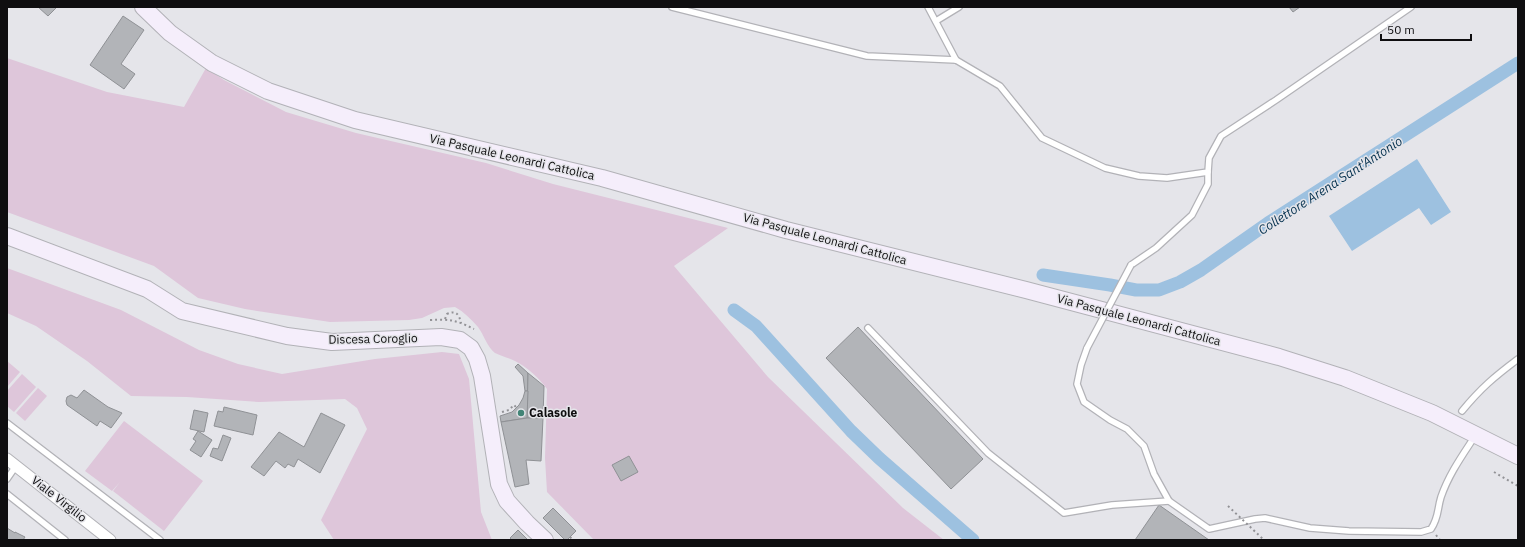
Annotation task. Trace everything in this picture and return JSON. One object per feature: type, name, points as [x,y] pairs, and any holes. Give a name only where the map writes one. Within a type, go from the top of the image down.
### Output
[{"type":"street","name":"Via Pasquale Leonardi Cattolica","points":[[143,7],[170,33],[212,63],[268,91],[355,120],[602,178],[786,230],[1026,290],[1279,357],[1344,378],[1432,412],[1518,456]]},
{"type":"street","name":"Discesa Coroglio","points":[[7,236],[147,289],[182,311],[287,336],[332,342],[441,337],[460,340],[471,348],[477,359],[482,376],[499,484],[507,501],[545,540]]},
{"type":"street","name":"Viale Virgilio","points":[[7,459],[110,540]]},
{"type":"lane","points":[[672,7],[689,9],[867,56],[956,60],[1000,86],[1042,138],[1105,168],[1139,176],[1168,178],[1208,172]]},
{"type":"lane","points":[[928,7],[956,60]]},
{"type":"lane","points":[[936,21],[958,7]]},
{"type":"lane","points":[[1412,7],[1221,136],[1209,158],[1208,184],[1192,215],[1156,248],[1131,265],[1087,348],[1081,365],[1078,384],[1084,402],[1110,420],[1128,429],[1144,446],[1154,474],[1168,501],[1209,529],[1265,518],[1318,528],[1349,531],[1421,532],[1430,529],[1437,520],[1441,498],[1455,466],[1476,435]]},
{"type":"lane","points":[[868,328],[988,453],[1064,512],[1168,501]]},
{"type":"lane","points":[[1462,411],[1491,378],[1518,359]]},
{"type":"lane","points":[[7,424],[160,540]]},
{"type":"lane","points":[[7,479],[16,466]]},
{"type":"lane","points":[[7,494],[65,540]]},
{"type":"path","points":[[445,319],[447,314],[452,312],[457,313],[461,323]]},
{"type":"path","points":[[430,320],[445,319],[457,321],[474,329]]},
{"type":"path","points":[[500,412],[509,410],[514,405],[517,408]]},
{"type":"path","points":[[1494,472],[1518,486]]},
{"type":"path","points":[[1228,506],[1264,540]]},
{"type":"path","points":[[570,537],[573,540]]},
{"type":"shaded area","points":[[7,58],[107,92],[184,107],[206,68],[224,80],[286,112],[356,133],[486,163],[553,184],[728,228],[674,266],[768,377],[903,508],[944,540],[594,540],[547,492],[545,458],[547,389],[537,377],[524,366],[495,353],[490,348],[478,327],[455,307],[444,308],[422,318],[409,320],[330,322],[245,309],[198,298],[154,266],[7,212]]},
{"type":"shaded area","points":[[7,268],[121,310],[199,350],[238,364],[282,374],[375,359],[442,352],[459,354],[469,379],[481,512],[492,540],[334,540],[321,520],[367,429],[357,408],[345,399],[259,402],[187,397],[131,396],[87,361],[36,326],[7,313]]},
{"type":"shaded area","points":[[7,361],[20,372],[7,387]]},
{"type":"shaded area","points":[[22,374],[36,387],[14,412],[7,406],[7,391]]},
{"type":"shaded area","points":[[38,388],[47,396],[25,421],[16,413]]},
{"type":"shaded area","points":[[124,421],[203,481],[164,531],[113,491],[120,482],[112,491],[85,471]]},
{"type":"water","points":[[1417,159],[1451,212],[1431,225],[1419,208],[1352,251],[1329,216]]},
{"type":"building","points":[[38,7],[57,7],[48,16]]},
{"type":"building","points":[[1289,7],[1300,7],[1293,12]]},
{"type":"building","points":[[123,16],[144,30],[121,64],[135,74],[124,89],[90,65]]},
{"type":"building","points":[[858,327],[983,459],[951,489],[826,358]]},
{"type":"building","points":[[518,364],[528,373],[528,391],[525,391],[523,376],[515,367]]},
{"type":"building","points":[[528,373],[544,386],[543,418],[527,418]]},
{"type":"building","points":[[84,390],[108,407],[122,413],[111,428],[100,421],[97,426],[67,405],[67,397],[71,395],[77,398]]},
{"type":"building","points":[[525,391],[528,391],[527,418],[501,422],[500,416],[512,412],[519,405]]},
{"type":"building","points":[[224,407],[257,415],[253,435],[214,426],[218,411],[223,412]]},
{"type":"building","points":[[194,410],[208,413],[204,432],[190,429]]},
{"type":"building","points":[[321,413],[345,425],[320,473],[298,459],[294,467],[288,464],[285,468],[276,461],[264,476],[251,467],[279,432],[304,447]]},
{"type":"building","points":[[527,418],[543,418],[541,461],[526,460],[529,484],[515,487],[501,422]]},
{"type":"building","points":[[198,431],[212,440],[201,457],[190,450],[196,441],[193,439]]},
{"type":"building","points":[[223,435],[231,438],[222,461],[210,456],[213,448],[218,449]]},
{"type":"building","points":[[629,456],[638,472],[621,481],[612,465]]},
{"type":"building","points":[[1159,505],[1209,540],[1135,540]]},
{"type":"building","points":[[553,508],[576,531],[567,540],[565,540],[543,518]]},
{"type":"building","points":[[7,528],[25,537],[23,540],[7,540]]},
{"type":"building","points":[[518,530],[528,540],[512,540],[510,538]]},
{"type":"waterway","name":"Collettore Arena Sant'Antonio","points":[[1043,275],[1136,290],[1159,290],[1180,282],[1201,270],[1268,223],[1518,63]]},
{"type":"waterway","points":[[734,310],[756,326],[851,431],[879,458],[973,540]]},
{"type":"place","name":"Calasole","points":[[521,413]]}]
